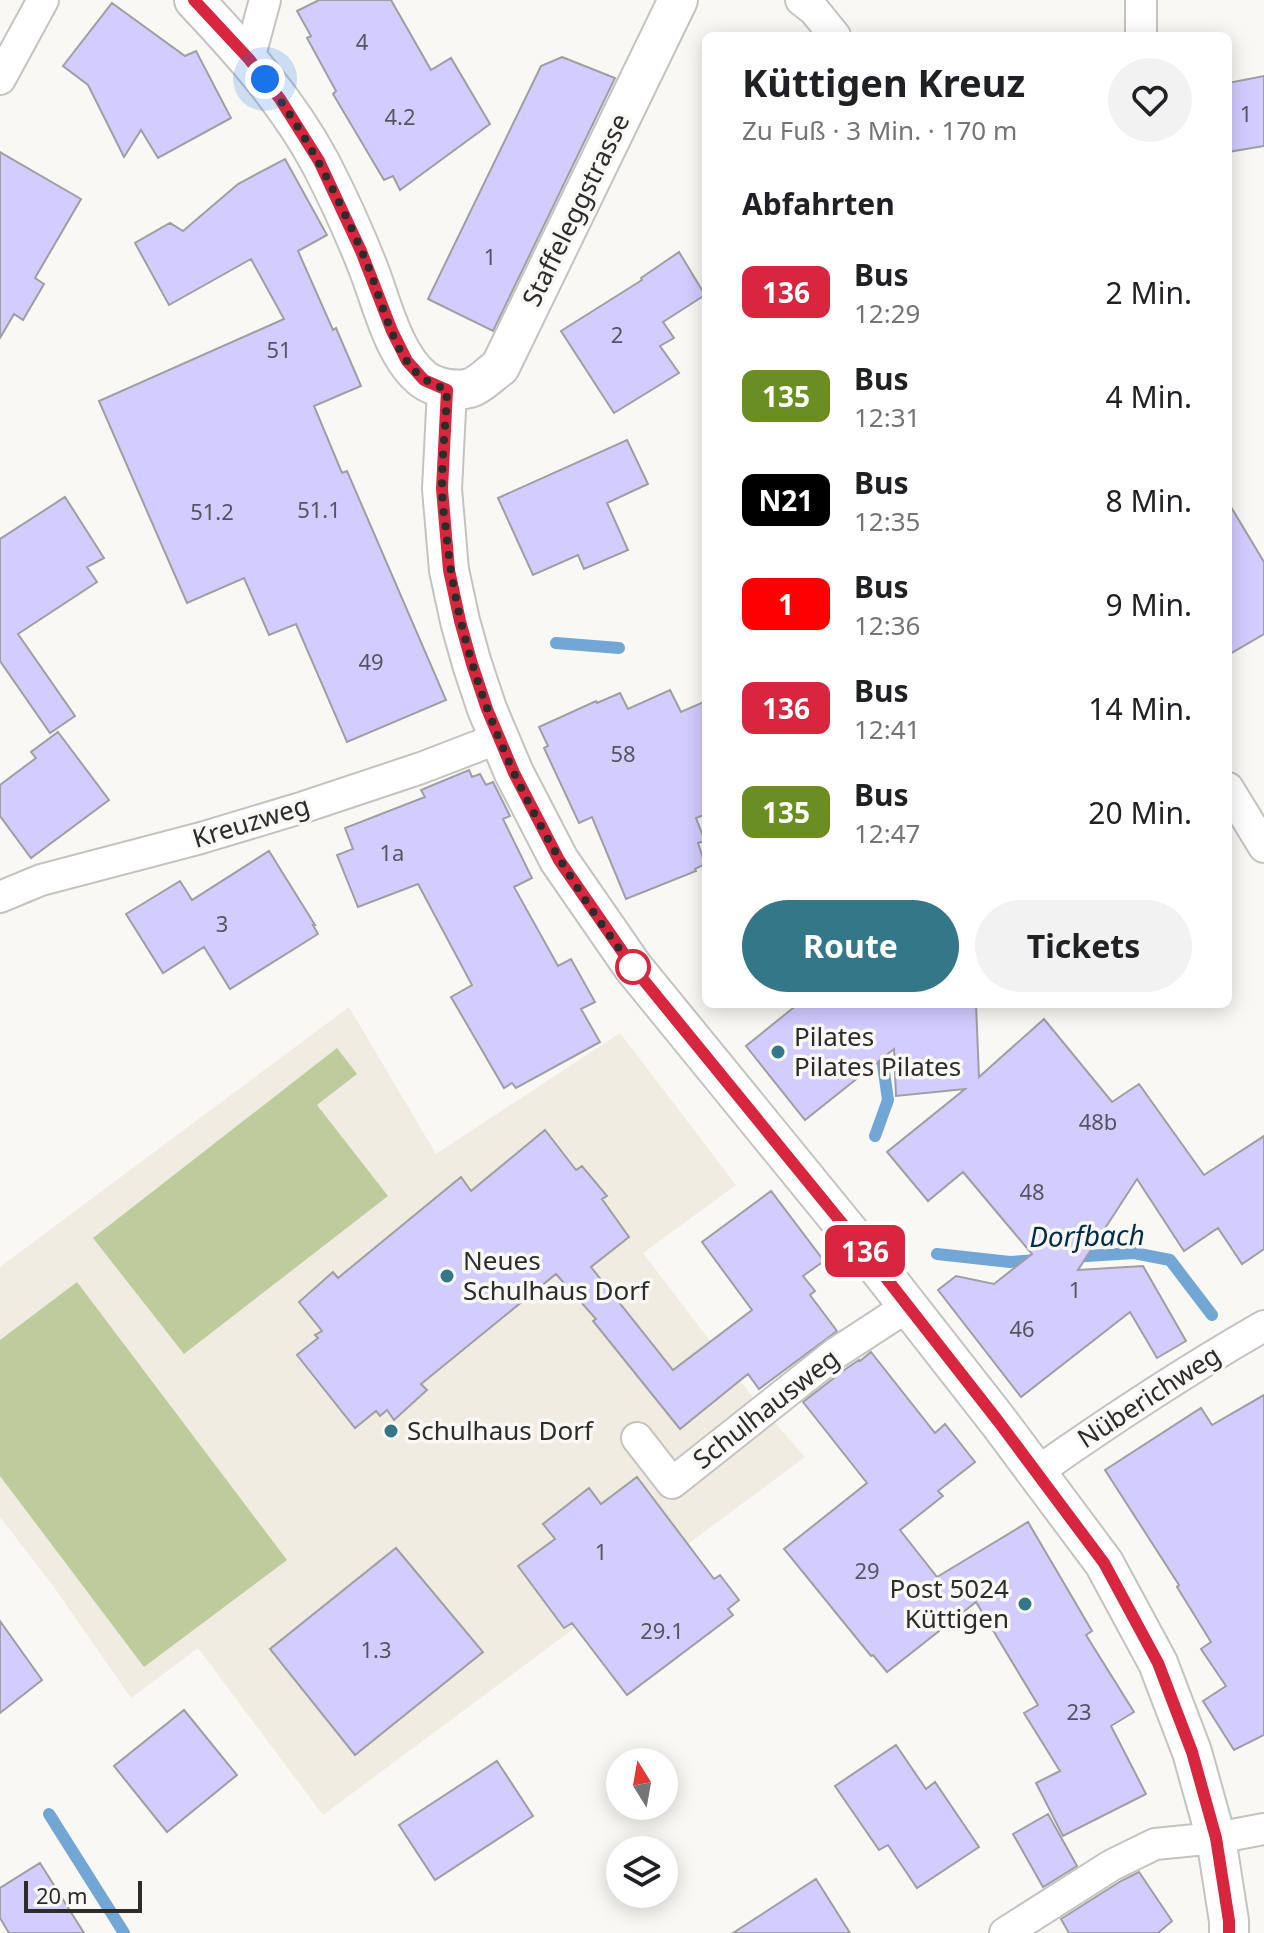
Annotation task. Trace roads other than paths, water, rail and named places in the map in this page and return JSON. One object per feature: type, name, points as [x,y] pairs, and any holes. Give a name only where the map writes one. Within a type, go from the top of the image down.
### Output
[{"type":"street","points":[[0,79],[43,0]]},
{"type":"street","points":[[194,0],[249,59],[280,99],[319,161],[407,361],[424,380],[447,390],[442,489],[449,570],[460,621],[499,738],[559,860],[633,967],[908,1306],[1104,1563],[1158,1663],[1192,1752],[1216,1838],[1229,1933]]},
{"type":"street","points":[[249,59],[265,0]]},
{"type":"street","name":"Staffeleggstrasse","points":[[447,390],[471,388],[500,367],[678,0]]},
{"type":"street","points":[[801,0],[814,10],[832,32]]},
{"type":"street","points":[[1141,0],[1141,32]]},
{"type":"street","name":"Kreuzweg","points":[[0,897],[41,880],[304,807],[499,738]]},
{"type":"street","points":[[1232,795],[1264,847]]},
{"type":"street","name":"Schulhausweg","points":[[637,1438],[672,1483],[836,1353],[908,1306]]},
{"type":"street","name":"Nüberichweg","points":[[1037,1472],[1197,1364],[1264,1326]]},
{"type":"street","points":[[1005,1933],[1112,1865],[1155,1844],[1264,1829]]},
{"type":"waterway","name":"Dorfbach","points":[[556,643],[619,648]]},
{"type":"waterway","name":"Dorfbach","points":[[875,1136],[888,1100],[880,1044]]},
{"type":"waterway","name":"Dorfbach","points":[[1071,1257],[1134,1253],[1170,1260],[1212,1315]]},
{"type":"waterway","name":"Dorfbach","points":[[937,1254],[1010,1262],[1037,1260]]},
{"type":"waterway","points":[[49,1814],[124,1933]]},
{"type":"place","name":"Pilates Pilates Pilates","points":[[778,1052]]},
{"type":"place","name":"Neues Schulhaus Dorf","points":[[447,1276]]},
{"type":"place","name":"Schulhaus Dorf","points":[[391,1431]]},
{"type":"place","name":"Post 5024 Küttigen","points":[[1025,1604]]}]
